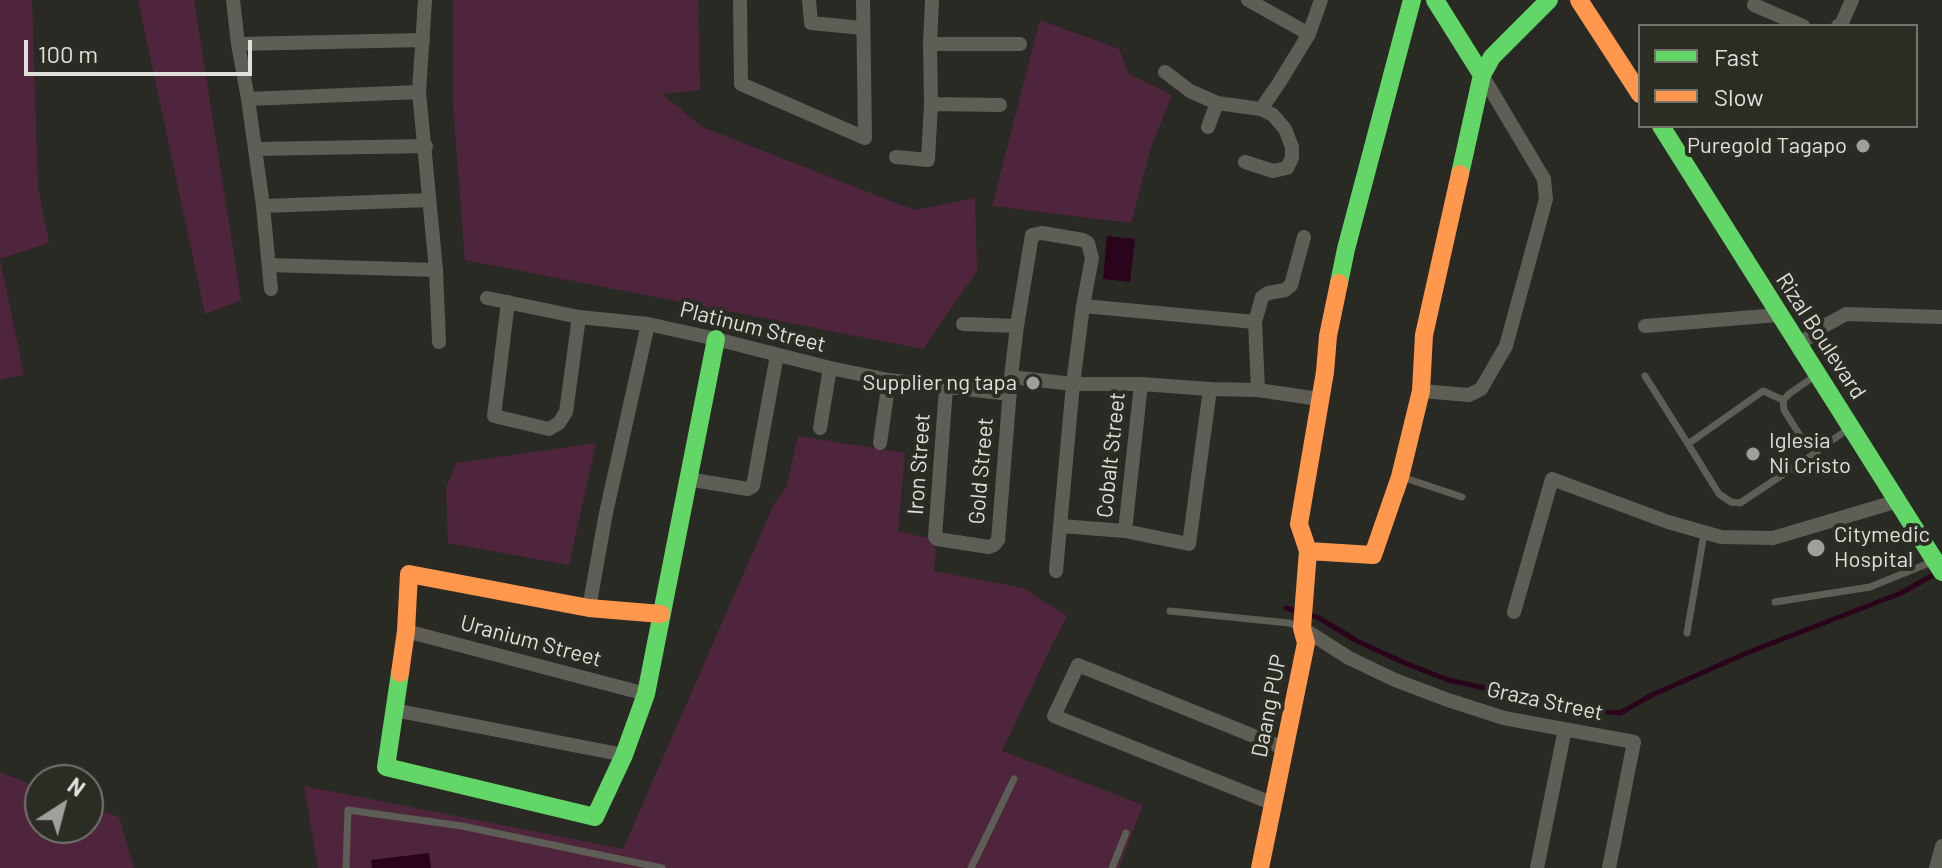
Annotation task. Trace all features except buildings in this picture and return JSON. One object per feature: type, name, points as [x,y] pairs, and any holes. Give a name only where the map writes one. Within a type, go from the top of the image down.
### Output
[{"type":"street","points":[[233,0],[263,206],[271,289]]},
{"type":"street","points":[[425,0],[419,92],[436,270],[439,342]]},
{"type":"street","points":[[740,0],[741,84],[865,138],[863,0]]},
{"type":"street","points":[[809,0],[811,23],[863,28]]},
{"type":"street","points":[[896,157],[928,160],[932,0]]},
{"type":"street","points":[[1248,0],[1309,34]]},
{"type":"street","points":[[1261,109],[1309,34],[1321,0]]},
{"type":"street","name":"Daang PUP","points":[[1260,868],[1306,643],[1302,625],[1308,551],[1299,524],[1325,372],[1328,336],[1346,249],[1412,0]]},
{"type":"street","points":[[1421,391],[1469,395],[1481,389],[1506,346],[1546,199],[1544,179],[1435,0]]},
{"type":"street","points":[[1308,551],[1373,555],[1400,477],[1421,391],[1424,335],[1482,75],[1492,57],[1549,0]]},
{"type":"street","points":[[1579,0],[1638,91]]},
{"type":"street","points":[[1841,24],[1852,0]]},
{"type":"street","points":[[1755,2],[1799,24]]},
{"type":"street","points":[[238,44],[423,40]]},
{"type":"street","points":[[930,44],[1020,44]]},
{"type":"street","points":[[1165,72],[1190,91],[1217,103],[1261,109],[1273,115],[1285,129],[1292,147],[1292,158],[1287,168],[1273,171],[1245,162]]},
{"type":"street","points":[[248,99],[419,92]]},
{"type":"street","points":[[1208,127],[1217,103]]},
{"type":"street","points":[[931,104],[1000,105]]},
{"type":"street","name":"Rizal Boulevard","points":[[1662,128],[1938,566]]},
{"type":"street","points":[[255,149],[426,146]]},
{"type":"street","points":[[263,206],[429,200]]},
{"type":"street","name":"Gold Street","points":[[989,547],[998,540],[1009,394],[1032,235],[1036,233],[1088,243],[1092,258],[1083,306]]},
{"type":"street","points":[[1258,390],[1255,322],[1262,297],[1291,285],[1304,237]]},
{"type":"street","points":[[269,265],[436,270]]},
{"type":"street","name":"Platinum Street","points":[[487,298],[579,317],[648,324],[889,380],[1009,394]]},
{"type":"street","points":[[508,302],[494,416],[549,429],[559,423],[566,412],[579,317]]},
{"type":"street","points":[[1056,571],[1083,306],[1255,322]]},
{"type":"street","points":[[1799,345],[1846,314],[1942,317]]},
{"type":"street","points":[[1645,326],[1778,315]]},
{"type":"street","points":[[589,608],[606,513],[648,324]]},
{"type":"street","points":[[963,324],[1017,326]]},
{"type":"street","points":[[661,614],[589,608],[409,574],[406,631],[386,767],[595,817],[624,755],[646,694],[716,339]]},
{"type":"street","points":[[687,479],[748,489],[753,486],[777,355]]},
{"type":"street","points":[[820,428],[830,368]]},
{"type":"street","points":[[1011,377],[1073,384],[1258,390],[1319,399]]},
{"type":"street","points":[[880,443],[889,380]]},
{"type":"street","name":"Cobalt Street","points":[[1125,531],[1141,384]]},
{"type":"street","name":"Iron Street","points":[[946,388],[935,537],[989,547]]},
{"type":"street","points":[[1061,526],[1125,531],[1189,544],[1210,389]]},
{"type":"street","points":[[1514,612],[1552,479],[1704,534],[1721,537],[1773,538],[1898,501]]},
{"type":"street","name":"Graza Street","points":[[1302,625],[1349,658],[1448,700],[1504,718],[1634,742],[1609,868]]},
{"type":"street","name":"Uranium Street","points":[[406,631],[646,694]]},
{"type":"street","points":[[1274,804],[1054,716],[1078,665],[1286,749]]},
{"type":"street","points":[[394,710],[624,755]]},
{"type":"street","points":[[1537,868],[1565,729]]},
{"type":"street","points":[[1936,868],[1942,846]]},
{"type":"lane","points":[[1783,400],[1818,374]]},
{"type":"lane","points":[[1645,376],[1719,494],[1731,502],[1740,503],[1817,452],[1814,447]]},
{"type":"lane","points":[[1688,444],[1763,391],[1783,400]]},
{"type":"lane","points":[[1783,400],[1784,410],[1804,442],[1814,447],[1824,446],[1851,427]]},
{"type":"lane","points":[[1400,477],[1462,497]]},
{"type":"lane","points":[[1687,633],[1704,534]]},
{"type":"lane","points":[[1775,602],[1870,587],[1938,566]]},
{"type":"lane","points":[[1170,611],[1302,625]]},
{"type":"lane","points":[[971,868],[1014,779]]},
{"type":"lane","points":[[346,868],[348,810],[462,826],[662,868]]},
{"type":"lane","points":[[1112,868],[1126,833]]},
{"type":"shaded area","points":[[0,0],[32,0],[38,188],[49,243],[0,259]]},
{"type":"shaded area","points":[[138,0],[194,0],[241,300],[205,314]]},
{"type":"shaded area","points":[[453,0],[698,0],[700,90],[662,94],[702,127],[914,210],[975,198],[977,271],[923,349],[465,260],[453,104]]},
{"type":"shaded area","points":[[1040,20],[1119,49],[1129,74],[1172,95],[1151,147],[1131,223],[992,206]]},
{"type":"shaded area","points":[[1107,236],[1135,239],[1130,282],[1103,279]]},
{"type":"shaded area","points":[[0,259],[24,375],[0,380]]},
{"type":"shaded area","points":[[798,436],[905,453],[898,531],[928,538],[936,550],[934,571],[1023,588],[1067,616],[1002,751],[1143,805],[1119,868],[318,868],[304,786],[623,849],[774,504],[786,488]]},
{"type":"shaded area","points":[[596,443],[569,565],[448,543],[446,488],[456,463]]},
{"type":"shaded area","points":[[0,772],[24,782],[24,844],[104,844],[104,812],[119,817],[134,868],[0,868]]},
{"type":"shaded area","points":[[429,853],[431,868],[372,868],[371,860]]},
{"type":"waterway","points":[[1310,615],[1357,641],[1448,680],[1587,710],[1620,713],[1652,695],[1749,652],[1901,593],[1935,574]]},
{"type":"waterway","points":[[1286,608],[1300,612]]},
{"type":"traffic: fast","points":[[1339,283],[1412,0]]},
{"type":"traffic: fast","points":[[1435,0],[1482,75]]},
{"type":"traffic: fast","points":[[1460,174],[1482,75],[1492,57],[1549,0]]},
{"type":"traffic: fast","points":[[1662,128],[1942,572]]},
{"type":"traffic: fast","points":[[400,673],[386,767],[595,817],[624,755],[646,694],[716,339]]},
{"type":"traffic: slow","points":[[1579,0],[1638,91]]},
{"type":"traffic: slow","points":[[1308,551],[1373,555],[1400,477],[1421,391],[1424,335],[1460,174]]},
{"type":"traffic: slow","points":[[1260,868],[1306,643],[1302,628],[1308,551],[1299,524],[1339,283]]},
{"type":"traffic: slow","points":[[400,673],[409,574],[589,608],[661,614]]},
{"type":"place","name":"Puregold Tagapo","points":[[1863,146]]},
{"type":"place","name":"Supplier ng tapa","points":[[1033,383]]},
{"type":"place","name":"Iglesia Ni Cristo","points":[[1753,454]]},
{"type":"place","name":"Citymedic Hospital","points":[[1816,548]]}]
